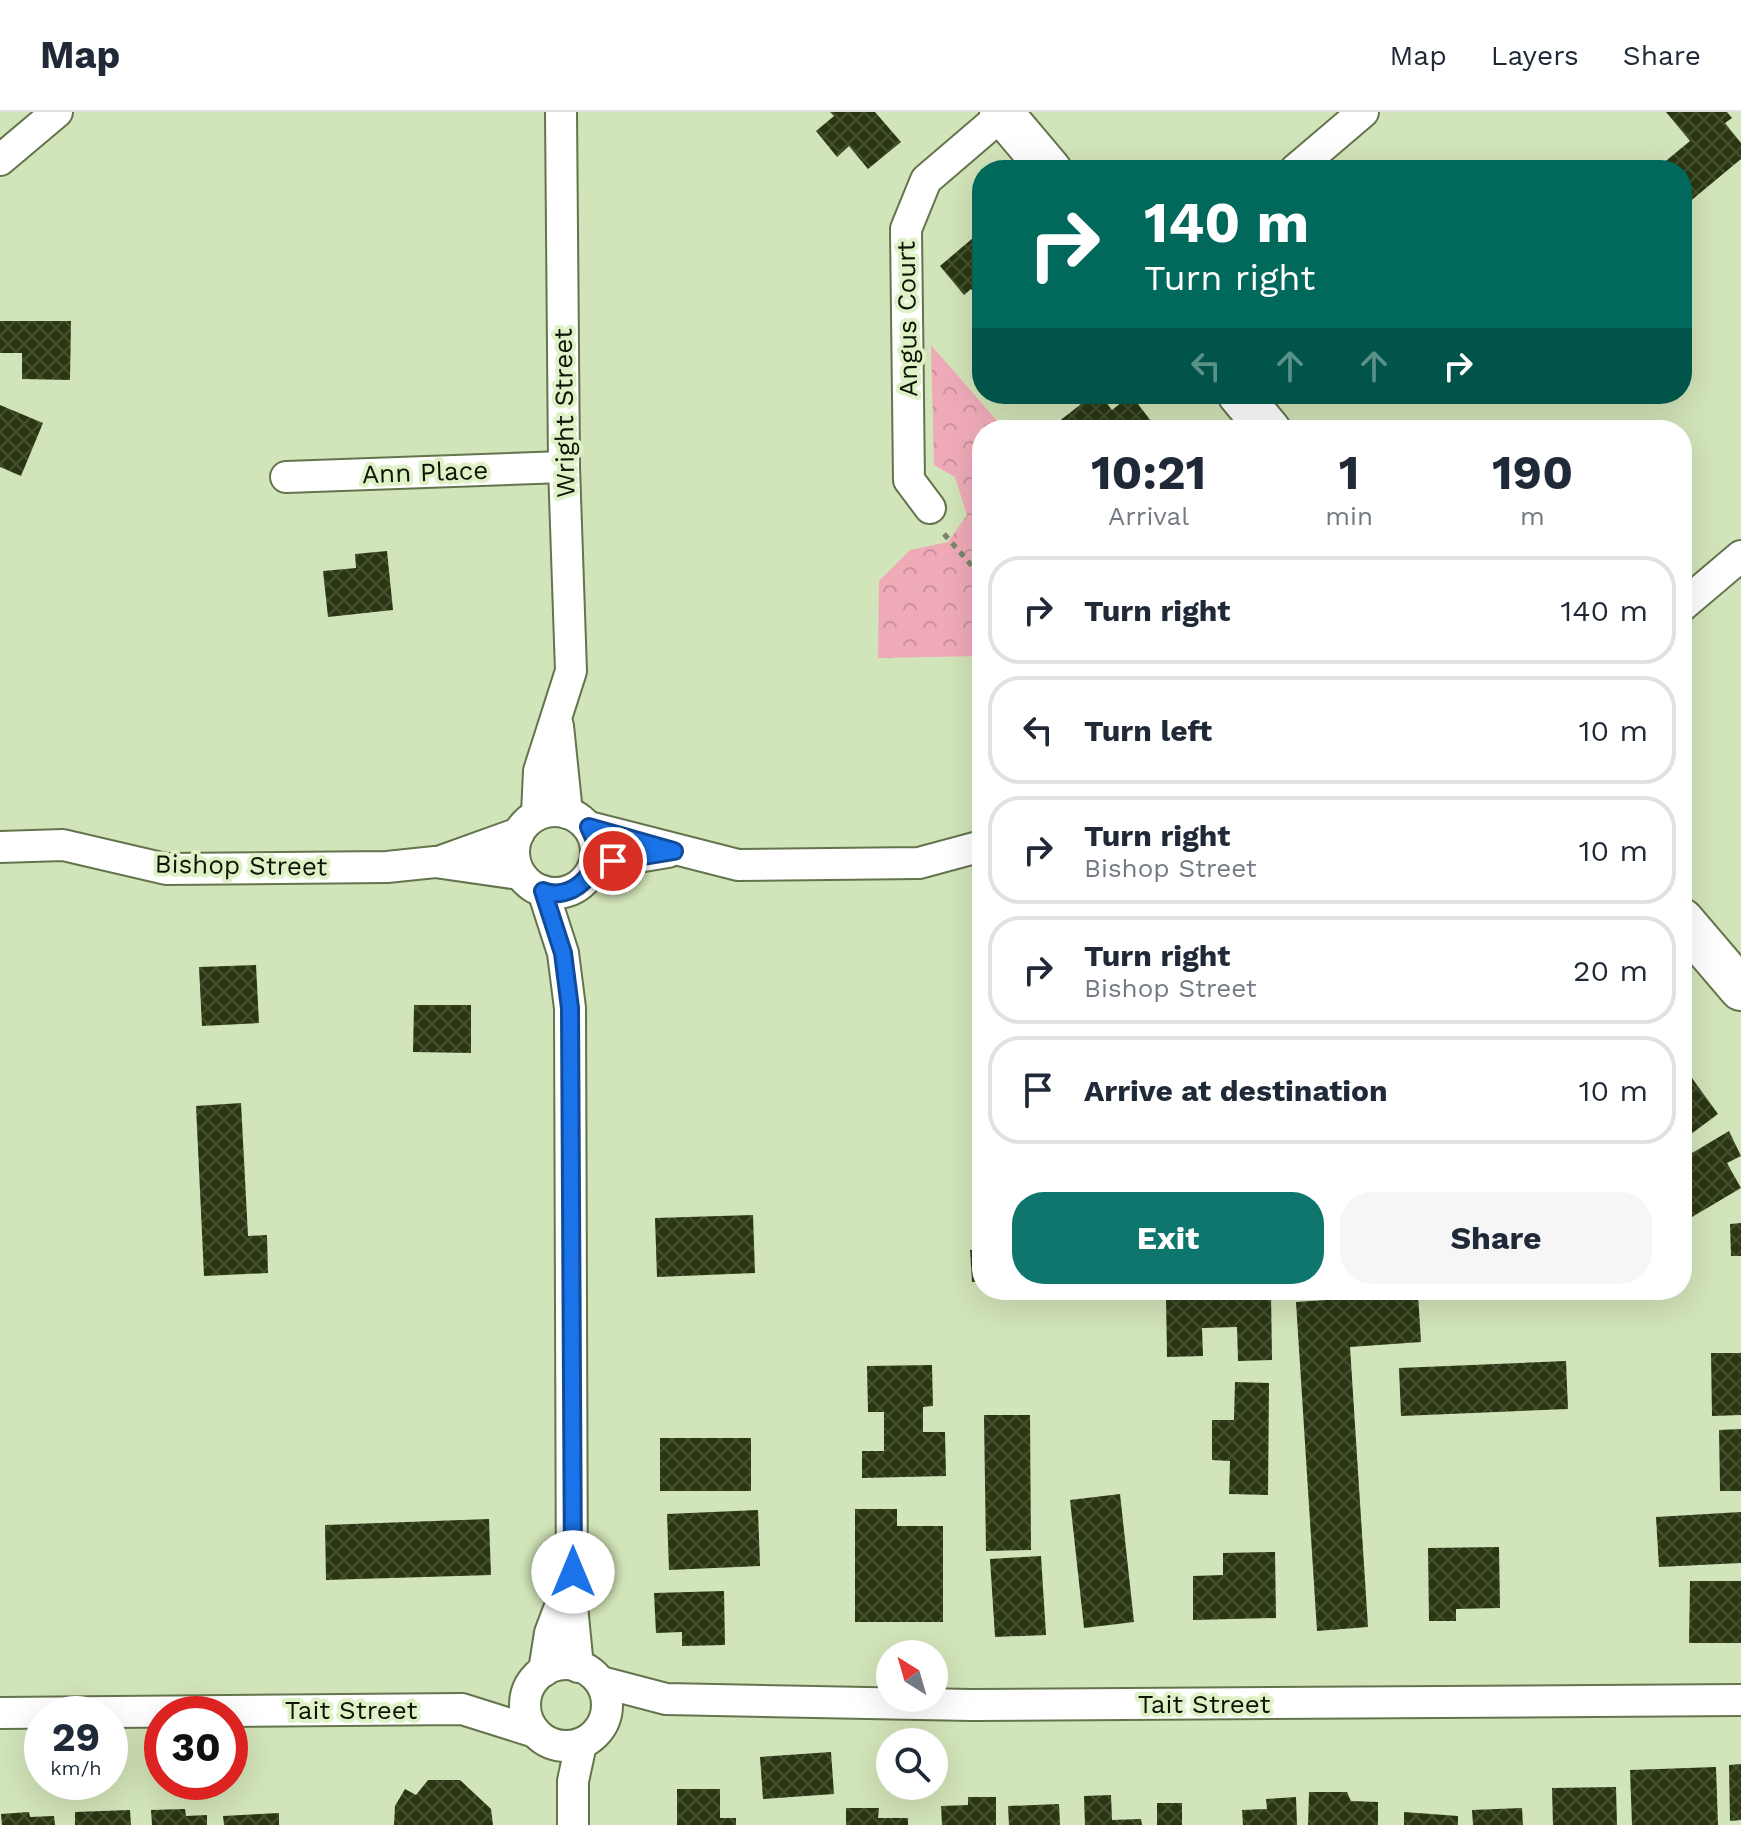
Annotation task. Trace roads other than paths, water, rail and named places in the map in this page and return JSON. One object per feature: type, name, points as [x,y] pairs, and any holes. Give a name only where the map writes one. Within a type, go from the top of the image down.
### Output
[{"type":"street","points":[[0,160],[57,112]]},
{"type":"street","name":"Wright Street","points":[[528,824],[539,771],[571,671],[564,467],[561,112]]},
{"type":"street","points":[[1307,160],[1363,112]]},
{"type":"street","points":[[1002,113],[1042,160]]},
{"type":"street","name":"Angus Court","points":[[930,508],[909,480],[906,229],[926,180],[1002,113]]},
{"type":"street","points":[[1247,404],[1261,420]]},
{"type":"street","name":"Ann Place","points":[[286,477],[564,467]]},
{"type":"street","points":[[1692,598],[1741,556]]},
{"type":"street","name":"Wright Street","points":[[557,712],[578,820]]},
{"type":"street","points":[[557,1740],[597,1732],[606,1717],[607,1699],[590,1674],[573,1572],[570,1008],[563,953],[544,886],[513,858],[528,824],[555,810],[674,851],[738,865],[919,863],[972,849]]},
{"type":"street","points":[[544,886],[586,881],[596,864],[596,844],[578,820]]},
{"type":"street","name":"Bishop Street","points":[[0,847],[63,845],[166,869],[387,867],[435,862],[528,824]]},
{"type":"street","points":[[596,864],[674,851]]},
{"type":"street","name":"Bishop Street","points":[[435,862],[544,886]]},
{"type":"street","points":[[1692,932],[1741,989]]},
{"type":"street","points":[[573,1572],[524,1707],[557,1740],[573,1781],[573,1825]]},
{"type":"street","points":[[536,1680],[553,1665],[590,1674]]},
{"type":"street","name":"Tait Street","points":[[590,1674],[666,1699],[972,1705],[1741,1700]]},
{"type":"street","name":"Tait Street","points":[[462,1709],[536,1680]]},
{"type":"street","name":"Tait Street","points":[[606,1717],[666,1699]]},
{"type":"street","name":"Tait Street","points":[[0,1713],[462,1709],[557,1740]]}]
